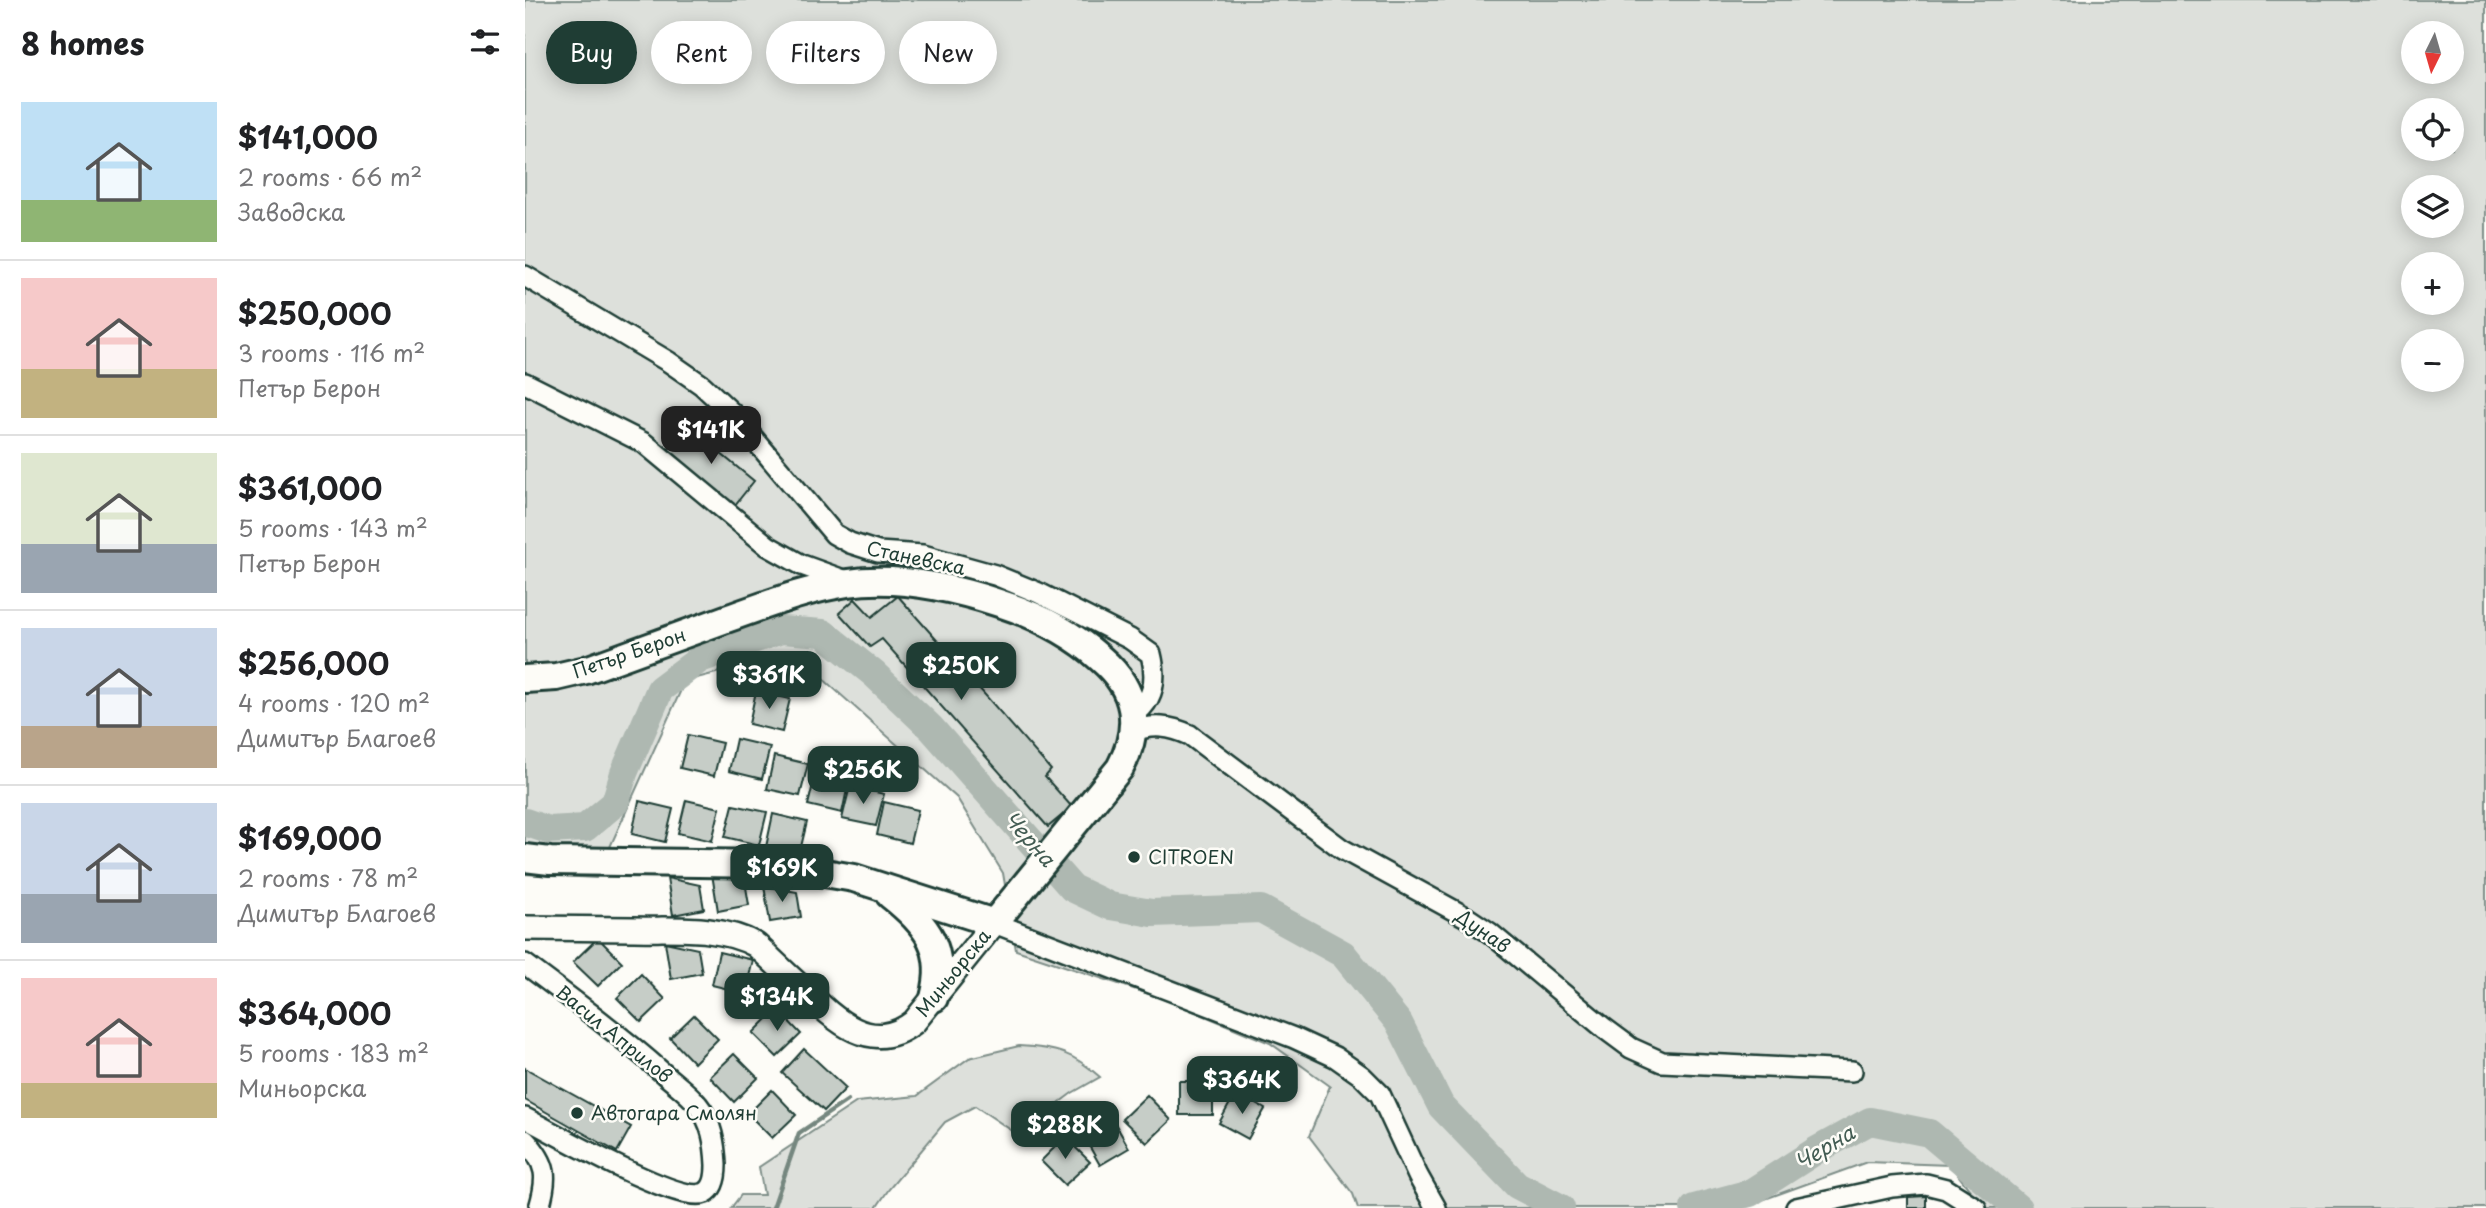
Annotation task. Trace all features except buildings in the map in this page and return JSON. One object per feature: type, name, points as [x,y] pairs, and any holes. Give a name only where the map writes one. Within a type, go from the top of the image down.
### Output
[{"type":"main road","name":"Петър Берон","points":[[525,679],[557,677],[586,670],[790,596],[850,583],[923,584],[984,598],[1037,618],[1066,633],[1104,661],[1120,681],[1133,723]]},
{"type":"main road","points":[[525,858],[550,861],[772,864],[834,873],[994,923],[1120,768],[1132,743],[1133,723]]},
{"type":"main road","points":[[877,885],[909,910],[928,934],[939,965],[934,998]]},
{"type":"street","name":"Станевска","points":[[525,276],[669,362],[702,385],[733,414],[834,534],[850,543],[878,551],[923,555],[995,575],[1039,593],[1130,639],[1151,654],[1156,675],[1145,707],[1133,723]]},
{"type":"street","points":[[525,383],[645,443],[768,547],[802,565],[850,583]]},
{"type":"street","name":"Дунав","points":[[1133,723],[1176,728],[1190,735],[1342,849],[1490,933],[1631,1048],[1662,1062],[1851,1071]]},
{"type":"street","name":"Миньорска","points":[[525,928],[693,930],[744,938],[756,945],[837,1020],[865,1034],[891,1034],[906,1028],[922,1014],[994,923],[1294,1038],[1335,1057],[1362,1076],[1380,1094],[1436,1208]]},
{"type":"street","name":"Васил Априлов","points":[[525,964],[641,1053],[697,1104],[707,1117],[712,1133],[716,1170],[711,1188],[704,1194],[692,1195],[655,1184],[525,1118]]},
{"type":"street","points":[[525,1140],[544,1166],[546,1185],[539,1208]]},
{"type":"street","points":[[1796,1208],[1842,1202],[1892,1187],[1926,1184],[1946,1189],[1976,1208]]},
{"type":"shaded area","points":[[525,0],[2486,0],[2486,1208],[1984,1208],[1950,1165],[1867,1162],[1740,1208],[1358,1208],[1353,1194],[1309,1136],[1330,1086],[1270,1043],[1164,999],[1016,950],[1003,873],[957,798],[794,653],[685,681],[596,878],[525,874]]},
{"type":"shaded area","points":[[1019,1046],[1063,1053],[1081,1062],[1100,1077],[1072,1093],[1017,1134],[975,1106],[945,1122],[876,1208],[731,1208],[741,1195],[764,1195],[759,1167],[857,1102],[917,1096],[969,1058]]},
{"type":"waterway","name":"Черна","points":[[525,822],[548,830],[585,828],[615,803],[624,773],[660,689],[700,659],[781,630],[823,633],[874,674],[931,728],[1072,888],[1110,906],[1152,913],[1261,909],[1343,954],[1399,1023],[1441,1106],[1517,1185],[1561,1208]]},
{"type":"waterway","points":[[773,1208],[799,1133],[848,1100]]},
{"type":"waterway","name":"Черна","points":[[1694,1208],[1750,1193],[1817,1150],[1870,1121],[1929,1133],[2018,1208]]},
{"type":"place","name":"CITROEN","points":[[1134,857]]},
{"type":"place","name":"Автогара Смолян","points":[[577,1113]]}]
